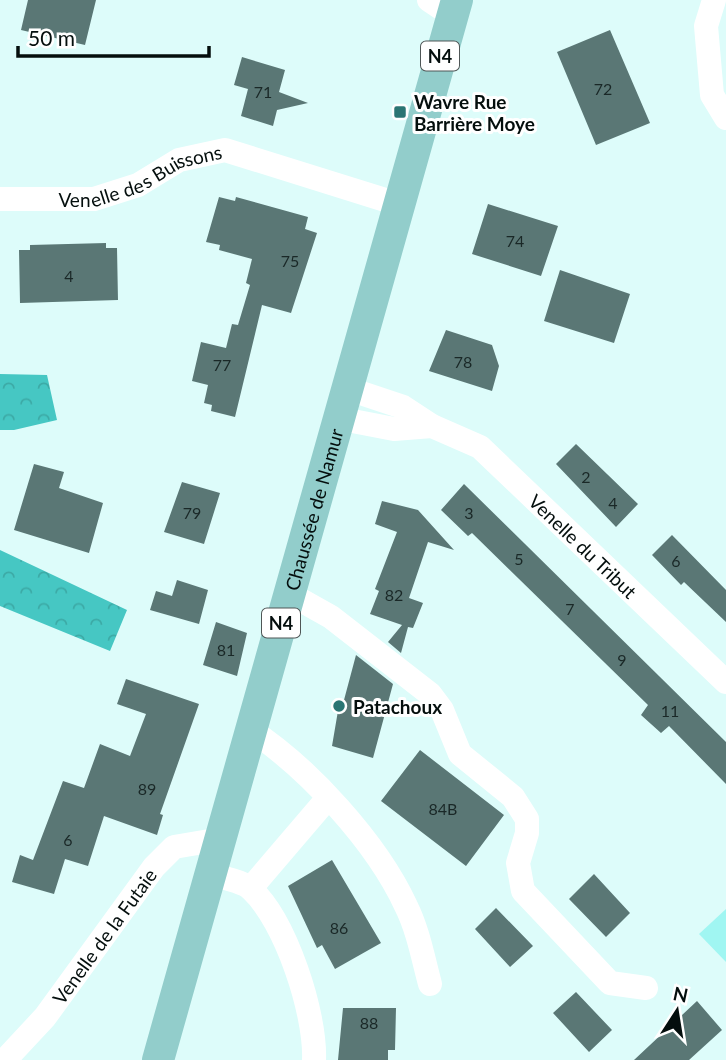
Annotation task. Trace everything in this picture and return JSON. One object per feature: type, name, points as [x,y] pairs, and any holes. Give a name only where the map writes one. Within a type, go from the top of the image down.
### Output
[{"type":"main road","name":"Chaussée de Namur","points":[[158,1060],[398,204],[446,5]]},
{"type":"street","points":[[714,0],[706,26],[712,95],[726,118]]},
{"type":"street","name":"Venelle des Buissons","points":[[0,199],[94,199],[138,185],[179,160],[225,150],[398,204]]},
{"type":"street","name":"Venelle du Tribut","points":[[346,388],[403,407],[432,426],[480,447],[726,682]]},
{"type":"street","name":"Venelle du Tribut","points":[[337,418],[394,429],[432,426]]},
{"type":"street","points":[[290,594],[331,617],[430,694],[442,710],[460,754],[513,797],[527,819],[527,833],[518,863],[523,891],[610,983],[646,988]]},
{"type":"street","points":[[249,729],[273,745],[351,821],[374,853],[407,907],[430,984]]},
{"type":"street","points":[[251,888],[327,799]]},
{"type":"street","name":"Venelle de la Futaie","points":[[5,1060],[45,1017],[154,867],[174,847],[221,839]]},
{"type":"street","points":[[211,874],[251,888],[277,928],[299,975],[312,1019],[314,1060]]},
{"type":"shaded area","points":[[726,909],[726,962],[699,934]]},
{"type":"green space","points":[[0,374],[47,375],[57,420],[14,430],[0,430]]},
{"type":"green space","points":[[0,550],[127,610],[110,651],[0,606]]},
{"type":"building","points":[[28,0],[96,0],[85,45],[21,30]]},
{"type":"building","points":[[610,30],[650,123],[596,145],[557,52]]},
{"type":"building","points":[[242,57],[285,70],[279,92],[308,103],[277,110],[273,126],[241,116],[248,89],[234,85]]},
{"type":"building","points":[[219,197],[235,201],[236,197],[308,217],[305,229],[317,233],[291,313],[262,305],[235,417],[211,411],[212,405],[204,403],[208,385],[192,381],[201,342],[226,348],[232,324],[238,325],[250,285],[246,283],[252,259],[219,250],[220,245],[206,242]]},
{"type":"building","points":[[488,204],[558,226],[541,276],[472,254]]},
{"type":"building","points":[[106,243],[106,248],[117,248],[118,300],[20,303],[19,250],[30,250],[30,245]]},
{"type":"building","points":[[560,270],[630,294],[614,343],[544,321]]},
{"type":"building","points":[[446,330],[492,345],[499,366],[492,391],[429,371]]},
{"type":"building","points":[[576,444],[638,504],[616,527],[556,464]]},
{"type":"building","points":[[34,464],[64,472],[59,488],[103,503],[89,553],[14,530]]},
{"type":"building","points":[[182,482],[220,493],[204,544],[164,532]]},
{"type":"building","points":[[464,484],[726,742],[726,784],[669,726],[661,733],[641,715],[648,705],[472,533],[468,536],[441,510]]},
{"type":"building","points":[[382,501],[418,510],[454,550],[428,542],[409,598],[423,603],[413,628],[408,627],[401,653],[388,642],[402,625],[370,614],[379,591],[375,589],[397,532],[375,524]]},
{"type":"building","points":[[672,535],[726,590],[726,622],[684,582],[681,585],[652,555]]},
{"type":"building","points":[[177,580],[208,590],[199,624],[150,610],[156,591],[172,596]]},
{"type":"building","points":[[216,622],[247,633],[237,676],[203,665]]},
{"type":"building","points":[[356,655],[393,684],[373,758],[332,746],[340,699],[344,700]]},
{"type":"building","points":[[126,679],[199,704],[160,814],[163,815],[157,835],[104,816],[88,866],[65,859],[54,894],[12,882],[20,855],[33,860],[63,781],[84,788],[100,744],[130,756],[146,714],[117,704]]},
{"type":"building","points":[[420,750],[504,815],[466,866],[381,801]]},
{"type":"building","points":[[332,860],[381,943],[335,969],[322,945],[317,948],[288,886]]},
{"type":"building","points":[[594,874],[630,913],[606,937],[569,899]]},
{"type":"building","points":[[496,908],[533,946],[510,967],[475,929]]},
{"type":"building","points":[[576,992],[612,1030],[589,1052],[553,1013]]},
{"type":"building","points":[[697,1001],[722,1030],[689,1060],[634,1060]]},
{"type":"building","points":[[343,1008],[396,1008],[395,1050],[388,1050],[388,1060],[338,1060]]},
{"type":"place","name":"Wavre Rue Barrière Moye","points":[[400,112]]},
{"type":"place","name":"Patachoux","points":[[339,706]]}]
